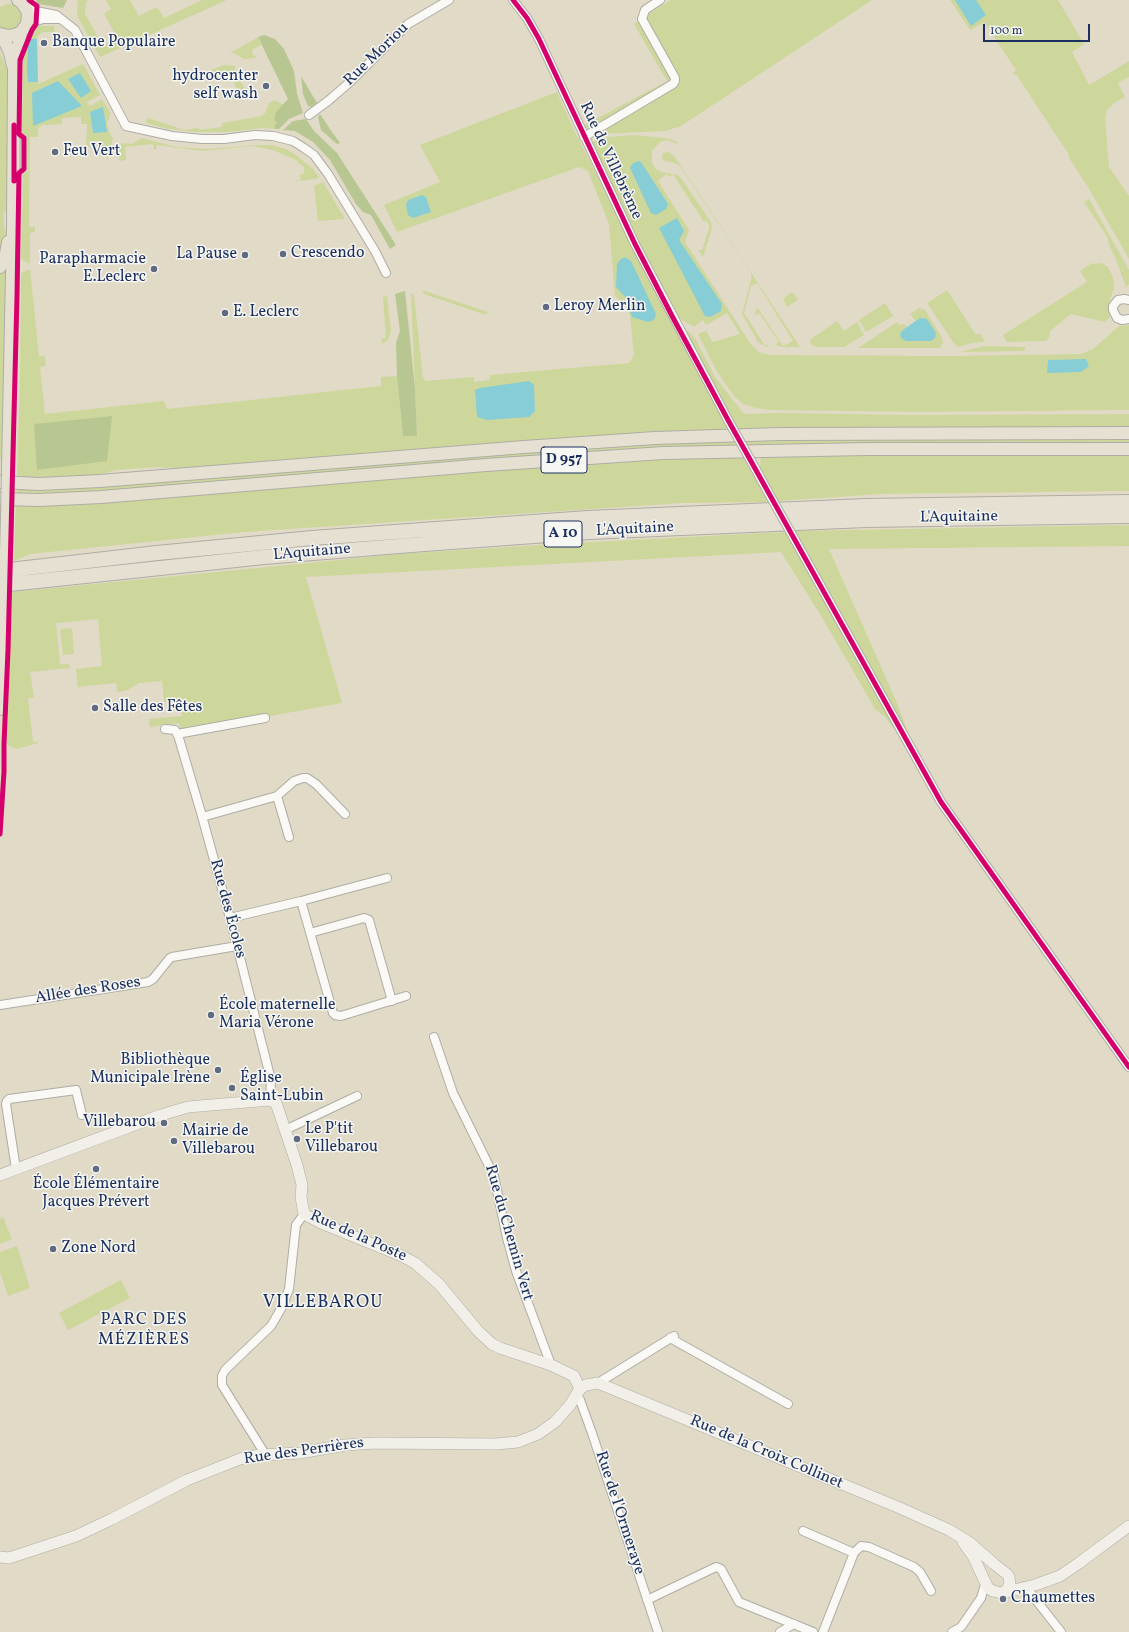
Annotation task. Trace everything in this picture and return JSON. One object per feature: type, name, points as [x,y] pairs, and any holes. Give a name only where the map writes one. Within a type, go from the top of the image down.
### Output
[{"type":"highway","name":"L'Aquitaine","points":[[0,571],[149,554],[305,539],[572,519],[866,506],[1129,502]]},
{"type":"highway","name":"L'Aquitaine","points":[[0,585],[264,557],[573,533],[843,521],[1129,516]]},
{"type":"main road","points":[[0,709],[6,553],[14,226],[14,71],[28,15],[21,2]]},
{"type":"main road","points":[[14,71],[8,49],[1,35],[15,35],[24,28]]},
{"type":"main road","points":[[0,268],[6,254],[8,237],[14,226]]},
{"type":"main road","name":"D 957","points":[[0,482],[39,484],[100,481],[655,438],[780,434],[1129,433]]},
{"type":"main road","name":"D 957","points":[[0,498],[34,500],[101,497],[486,465],[663,454],[860,449],[1129,449]]},
{"type":"street","name":"Rue Moriou","points":[[309,115],[350,82],[408,24],[449,0]]},
{"type":"street","name":"Rue de Villebrème","points":[[512,0],[527,18],[539,39],[635,244],[728,420],[942,802],[1129,1067]]},
{"type":"street","points":[[584,137],[673,84],[675,81],[675,78],[642,19],[645,10],[660,0]]},
{"type":"street","points":[[21,2],[36,11],[56,15],[75,30],[126,126],[172,136],[202,139],[224,139],[255,135],[273,136],[293,142],[314,155],[328,174],[375,251],[386,273]]},
{"type":"street","points":[[24,28],[43,19],[53,18],[63,20]]},
{"type":"street","points":[[1129,300],[1118,300],[1113,306],[1113,310],[1117,318],[1122,320],[1129,319]]},
{"type":"street","points":[[165,728],[172,729],[177,734],[265,718]]},
{"type":"street","name":"Rue des Écoles","points":[[177,734],[230,918],[271,1080],[270,1100]]},
{"type":"street","points":[[202,817],[277,796],[294,781],[307,778],[316,784],[345,814]]},
{"type":"street","points":[[277,796],[290,837]]},
{"type":"street","points":[[230,918],[388,878]]},
{"type":"street","points":[[301,901],[333,1013],[335,1015],[341,1016],[406,996]]},
{"type":"street","points":[[310,933],[364,918],[369,920],[392,1001]]},
{"type":"street","name":"Allée des Roses","points":[[0,1004],[148,982],[153,979],[172,956],[237,946]]},
{"type":"street","name":"Rue du Chemin Vert","points":[[434,1037],[453,1093],[494,1176],[514,1266],[551,1365]]},
{"type":"street","points":[[16,1169],[6,1104],[9,1099],[76,1090],[82,1115]]},
{"type":"street","points":[[285,1130],[357,1096]]},
{"type":"street","points":[[0,1174],[161,1115],[188,1107],[270,1100]]},
{"type":"street","name":"Rue de la Poste","points":[[270,1100],[276,1103],[297,1165],[302,1185],[304,1214],[321,1223],[402,1256],[414,1263],[439,1284],[478,1331],[492,1344],[505,1350],[551,1365],[574,1376],[578,1392]]},
{"type":"street","points":[[265,1454],[222,1385],[222,1376],[225,1370],[271,1326],[282,1307],[289,1289],[296,1225],[304,1214]]},
{"type":"street","points":[[578,1392],[586,1385],[598,1383],[672,1337],[788,1404]]},
{"type":"street","name":"Rue de la Croix Collinet","points":[[598,1383],[900,1508],[958,1535],[977,1549],[1009,1577],[1025,1586]]},
{"type":"street","name":"Rue des Perrières","points":[[0,1565],[5,1558],[76,1536],[187,1480],[240,1459],[265,1454],[300,1453],[345,1445],[375,1443],[514,1443],[547,1429],[578,1392]]},
{"type":"street","name":"Rue de l'Ormeraye","points":[[578,1392],[658,1632]]},
{"type":"street","points":[[987,1584],[1002,1593],[1050,1580],[1069,1570],[1129,1526]]},
{"type":"street","points":[[803,1531],[854,1553]]},
{"type":"street","name":"Rue de la Croix Collinet","points":[[958,1535],[973,1556],[987,1584]]},
{"type":"street","points":[[823,1632],[854,1553],[858,1547],[869,1546],[914,1567],[920,1572],[931,1591]]},
{"type":"street","points":[[952,1632],[961,1627],[982,1598],[987,1584],[984,1568],[994,1564]]},
{"type":"street","points":[[647,1600],[716,1566],[721,1569],[739,1602],[813,1632]]},
{"type":"street","points":[[1006,1592],[1010,1585],[1009,1577]]},
{"type":"street","points":[[1025,1586],[1061,1632]]},
{"type":"street","points":[[780,1632],[794,1624]]},
{"type":"green space","points":[[36,0],[67,0],[63,8],[38,4]]},
{"type":"green space","points":[[78,0],[89,0],[86,2],[85,14],[103,46],[117,37],[104,14],[111,9],[106,0],[130,0],[139,16],[157,7],[164,18],[202,0],[227,0],[100,57],[78,18]]},
{"type":"green space","points":[[671,0],[872,0],[681,126],[665,131],[602,134],[583,126],[667,81],[634,24]]},
{"type":"green space","points":[[950,0],[1058,0],[1084,44],[1072,52],[1089,85],[1129,61],[1129,77],[1118,83],[1125,97],[1114,103],[1107,110],[1105,118],[1109,167],[1129,196],[1129,259],[1089,189],[1068,156],[1069,155],[1016,74],[1013,75],[1016,70],[984,22],[970,30]]},
{"type":"green space","points":[[11,4],[19,8],[22,16],[20,25],[12,30],[0,27],[0,7]]},
{"type":"green space","points":[[38,26],[54,26],[55,32],[43,32],[37,39],[30,39],[33,30]]},
{"type":"green space","points":[[264,35],[275,39],[284,49],[294,71],[297,94],[303,113],[289,119],[279,129],[275,129],[275,125],[277,123],[274,120],[276,112],[288,99],[258,37]]},
{"type":"green space","points":[[258,37],[261,45],[252,50],[253,56],[255,55],[256,58],[244,59],[234,53],[229,54]]},
{"type":"green space","points":[[28,43],[27,70],[35,82],[38,82],[38,84],[83,64],[100,95],[87,102],[90,106],[102,99],[111,114],[107,123],[109,132],[113,139],[107,161],[106,146],[100,146],[100,141],[89,141],[90,147],[86,147],[87,124],[81,124],[81,117],[62,118],[62,124],[42,125],[38,128],[38,137],[30,137],[29,227],[35,227],[35,232],[30,233],[29,264],[21,259],[23,174],[28,171],[27,137],[22,132],[23,62],[24,53]]},
{"type":"green space","points":[[0,53],[7,69],[9,87],[7,209],[4,212],[4,228],[6,231],[0,258]]},
{"type":"green space","points":[[223,65],[235,66],[235,70],[237,72],[234,76],[238,79],[241,77],[245,78],[241,82],[245,89],[250,86],[254,94],[251,95],[252,92],[248,91],[247,94],[238,93],[233,79],[228,75],[223,74],[198,77]]},
{"type":"green space","points":[[301,76],[317,103],[311,107],[308,106],[303,94]]},
{"type":"green space","points":[[557,92],[575,132],[727,429],[611,436],[194,469],[157,467],[117,470],[92,476],[17,478],[21,273],[30,269],[39,356],[45,356],[46,366],[40,367],[45,414],[164,401],[167,409],[381,386],[381,377],[397,376],[403,436],[417,436],[411,293],[414,295],[423,378],[426,381],[474,377],[474,382],[490,380],[490,375],[629,363],[634,355],[630,316],[627,305],[615,296],[609,224],[588,171],[579,167],[397,232],[384,205],[440,182],[420,145]]},
{"type":"green space","points":[[275,100],[284,105],[276,112],[274,120],[277,123],[275,125],[275,129],[262,128],[228,132],[195,132],[163,128],[147,123],[146,120],[149,118],[185,130],[197,128],[201,130],[221,127],[223,123],[261,116],[265,113],[269,103]]},
{"type":"green space","points":[[320,114],[340,143],[337,144],[321,130],[318,117]]},
{"type":"green space","points":[[306,119],[314,131],[337,153],[396,245],[390,249],[371,215],[363,212],[356,204],[330,160],[313,142],[295,131],[283,130],[293,121]]},
{"type":"green space","points":[[634,135],[665,138],[678,143],[677,144],[667,140],[660,142],[652,151],[652,163],[656,169],[673,174],[669,177],[666,174],[658,181],[689,230],[685,242],[750,343],[759,352],[769,355],[949,356],[1081,354],[1093,349],[1119,326],[1129,325],[1129,410],[915,412],[771,410],[743,404],[734,396],[716,370],[698,334],[706,331],[713,342],[740,334],[727,313],[706,325],[703,320],[694,327],[679,318],[674,312],[649,265],[593,151],[593,142],[597,138]]},
{"type":"green space","points":[[142,138],[176,147],[206,149],[257,145],[271,145],[286,149],[296,155],[312,168],[319,177],[316,179],[291,182],[301,180],[300,174],[304,174],[304,167],[298,163],[296,167],[298,161],[273,150],[252,146],[202,151],[157,145],[156,149],[154,150],[153,144],[125,147],[126,160],[119,161],[118,154],[122,143],[132,144]]},
{"type":"green space","points":[[669,152],[675,157],[800,347],[782,347],[775,345],[779,342],[759,313],[755,316],[757,307],[783,346],[793,341],[757,283],[751,286],[744,313],[765,346],[758,342],[742,314],[751,280],[751,273],[680,166],[662,159],[663,153]]},
{"type":"green space","points":[[673,174],[681,178],[711,222],[712,228],[703,257],[698,250],[702,250],[709,229],[709,224],[706,220],[704,222]]},
{"type":"green space","points":[[323,182],[345,219],[318,221],[314,186]]},
{"type":"green space","points":[[1089,199],[1129,270],[1129,284],[1127,287],[1109,245],[1108,238],[1084,202]]},
{"type":"green space","points":[[7,258],[3,438],[0,463],[0,273]]},
{"type":"green space","points":[[1101,263],[1108,267],[1113,277],[1114,287],[1108,307],[1110,317],[1105,322],[1071,314],[1050,331],[1049,338],[1046,341],[1007,342],[1003,335],[1087,282],[1080,271],[1091,264]]},
{"type":"green space","points":[[422,290],[488,312],[486,315],[424,294]]},
{"type":"green space","points":[[947,290],[976,335],[980,333],[985,342],[972,343],[958,347],[953,342],[927,303]]},
{"type":"green space","points":[[405,291],[415,389],[417,436],[403,436],[397,376],[396,343],[400,331],[395,294]]},
{"type":"green space","points":[[792,292],[798,300],[787,307],[783,299]]},
{"type":"green space","points":[[387,296],[391,331],[388,340],[382,344],[381,339],[386,338],[383,297]]},
{"type":"green space","points":[[885,303],[893,316],[866,332],[859,320]]},
{"type":"green space","points":[[919,308],[925,310],[941,336],[943,342],[940,348],[858,348],[897,322],[900,325],[904,324],[907,327],[900,334],[920,318],[916,321],[910,314]]},
{"type":"green space","points":[[837,321],[844,331],[857,322],[864,335],[844,347],[817,347],[812,345],[810,342],[811,339]]},
{"type":"green space","points":[[688,331],[695,338],[715,377],[744,414],[1129,414],[1129,428],[738,429],[684,333]]},
{"type":"green space","points":[[984,346],[1025,347],[1025,351],[960,352]]},
{"type":"green space","points":[[112,416],[107,461],[37,470],[34,424]]},
{"type":"green space","points":[[1129,437],[1129,445],[748,446],[744,438]]},
{"type":"green space","points":[[732,439],[737,447],[127,491],[17,495],[17,488],[469,455]]},
{"type":"green space","points":[[1129,453],[1129,491],[880,494],[778,501],[760,468],[761,455]]},
{"type":"green space","points":[[742,455],[768,502],[682,503],[244,532],[30,554],[14,561],[16,506],[50,505],[639,459]]},
{"type":"green space","points":[[1129,525],[1129,546],[829,549],[897,703],[912,743],[795,531]]},
{"type":"green space","points":[[785,532],[800,555],[907,745],[885,717],[875,709],[823,619],[781,552],[306,577],[342,703],[182,732],[179,723],[150,727],[149,719],[182,716],[181,700],[164,702],[162,681],[139,683],[128,690],[117,692],[116,683],[78,687],[76,669],[102,666],[98,619],[56,623],[60,664],[69,664],[70,668],[30,672],[34,698],[28,698],[33,742],[38,743],[17,749],[9,746],[7,743],[12,592],[400,554]]},
{"type":"green space","points":[[72,628],[74,654],[63,655],[60,629]]},
{"type":"green space","points":[[3,1217],[12,1239],[0,1244],[0,1219]]},
{"type":"green space","points":[[17,1246],[30,1288],[8,1296],[0,1272],[0,1252]]},
{"type":"green space","points":[[121,1280],[130,1298],[68,1330],[59,1313]]},
{"type":"water","points":[[955,0],[976,0],[986,15],[971,26]]},
{"type":"water","points":[[30,39],[37,39],[38,82],[28,82],[28,43]]},
{"type":"water","points":[[80,73],[91,91],[81,98],[68,79]]},
{"type":"water","points":[[58,81],[82,106],[33,126],[32,93]]},
{"type":"water","points":[[103,107],[107,132],[93,133],[90,112]]},
{"type":"water","points":[[638,161],[641,162],[668,204],[666,209],[656,215],[651,213],[630,168],[632,164]]},
{"type":"water","points":[[422,195],[426,197],[431,212],[413,218],[408,215],[406,205],[408,200]]},
{"type":"water","points":[[677,218],[684,231],[679,240],[722,304],[721,311],[710,317],[705,316],[659,228]]},
{"type":"water","points":[[625,257],[631,261],[656,314],[654,320],[648,322],[632,317],[625,297],[616,287],[617,264]]},
{"type":"water","points":[[920,318],[927,319],[936,333],[935,338],[931,341],[906,341],[901,338],[900,334],[903,330]]},
{"type":"water","points":[[1086,359],[1089,366],[1081,372],[1047,373],[1048,360]]},
{"type":"water","points":[[529,381],[534,385],[535,411],[529,417],[487,420],[477,417],[475,390]]},
{"type":"cycle path","points":[[0,834],[4,772],[8,650],[19,173],[24,169],[24,138],[19,134],[20,60],[32,30],[36,24],[37,6],[29,0]]},
{"type":"cycle path","points":[[513,0],[527,18],[539,39],[635,244],[671,314],[728,420],[941,802],[1129,1067]]},
{"type":"cycle path","points":[[14,125],[14,181]]},
{"type":"place","name":"Banque Populaire","points":[[44,43]]},
{"type":"place","name":"hydrocenter self wash","points":[[266,86]]},
{"type":"place","name":"Feu Vert","points":[[55,152]]},
{"type":"place","name":"Crescendo","points":[[283,254]]},
{"type":"place","name":"La Pause","points":[[245,255]]},
{"type":"place","name":"Parapharmacie E.Leclerc","points":[[154,269]]},
{"type":"place","name":"Leroy Merlin","points":[[546,307]]},
{"type":"place","name":"E. Leclerc","points":[[225,313]]},
{"type":"place","name":"Salle des Fêtes","points":[[95,708]]},
{"type":"place","name":"École maternelle Maria Vérone","points":[[211,1015]]},
{"type":"place","name":"Bibliothèque Municipale Irène","points":[[218,1070]]},
{"type":"place","name":"Église Saint-Lubin","points":[[232,1088]]},
{"type":"place","name":"Villebarou","points":[[164,1123]]},
{"type":"place","name":"Le P'tit Villebarou","points":[[297,1139]]},
{"type":"place","name":"Mairie de Villebarou","points":[[174,1141]]},
{"type":"place","name":"École Élémentaire Jacques Prévert","points":[[96,1169]]},
{"type":"place","name":"Zone Nord","points":[[53,1249]]},
{"type":"place","name":"Chaumettes","points":[[1003,1599]]},
{"type":"district","name":"VILLEBAROU","points":[[323,1304]]},
{"type":"district","name":"PARC DES MÉZIÈRES","points":[[144,1331]]}]
